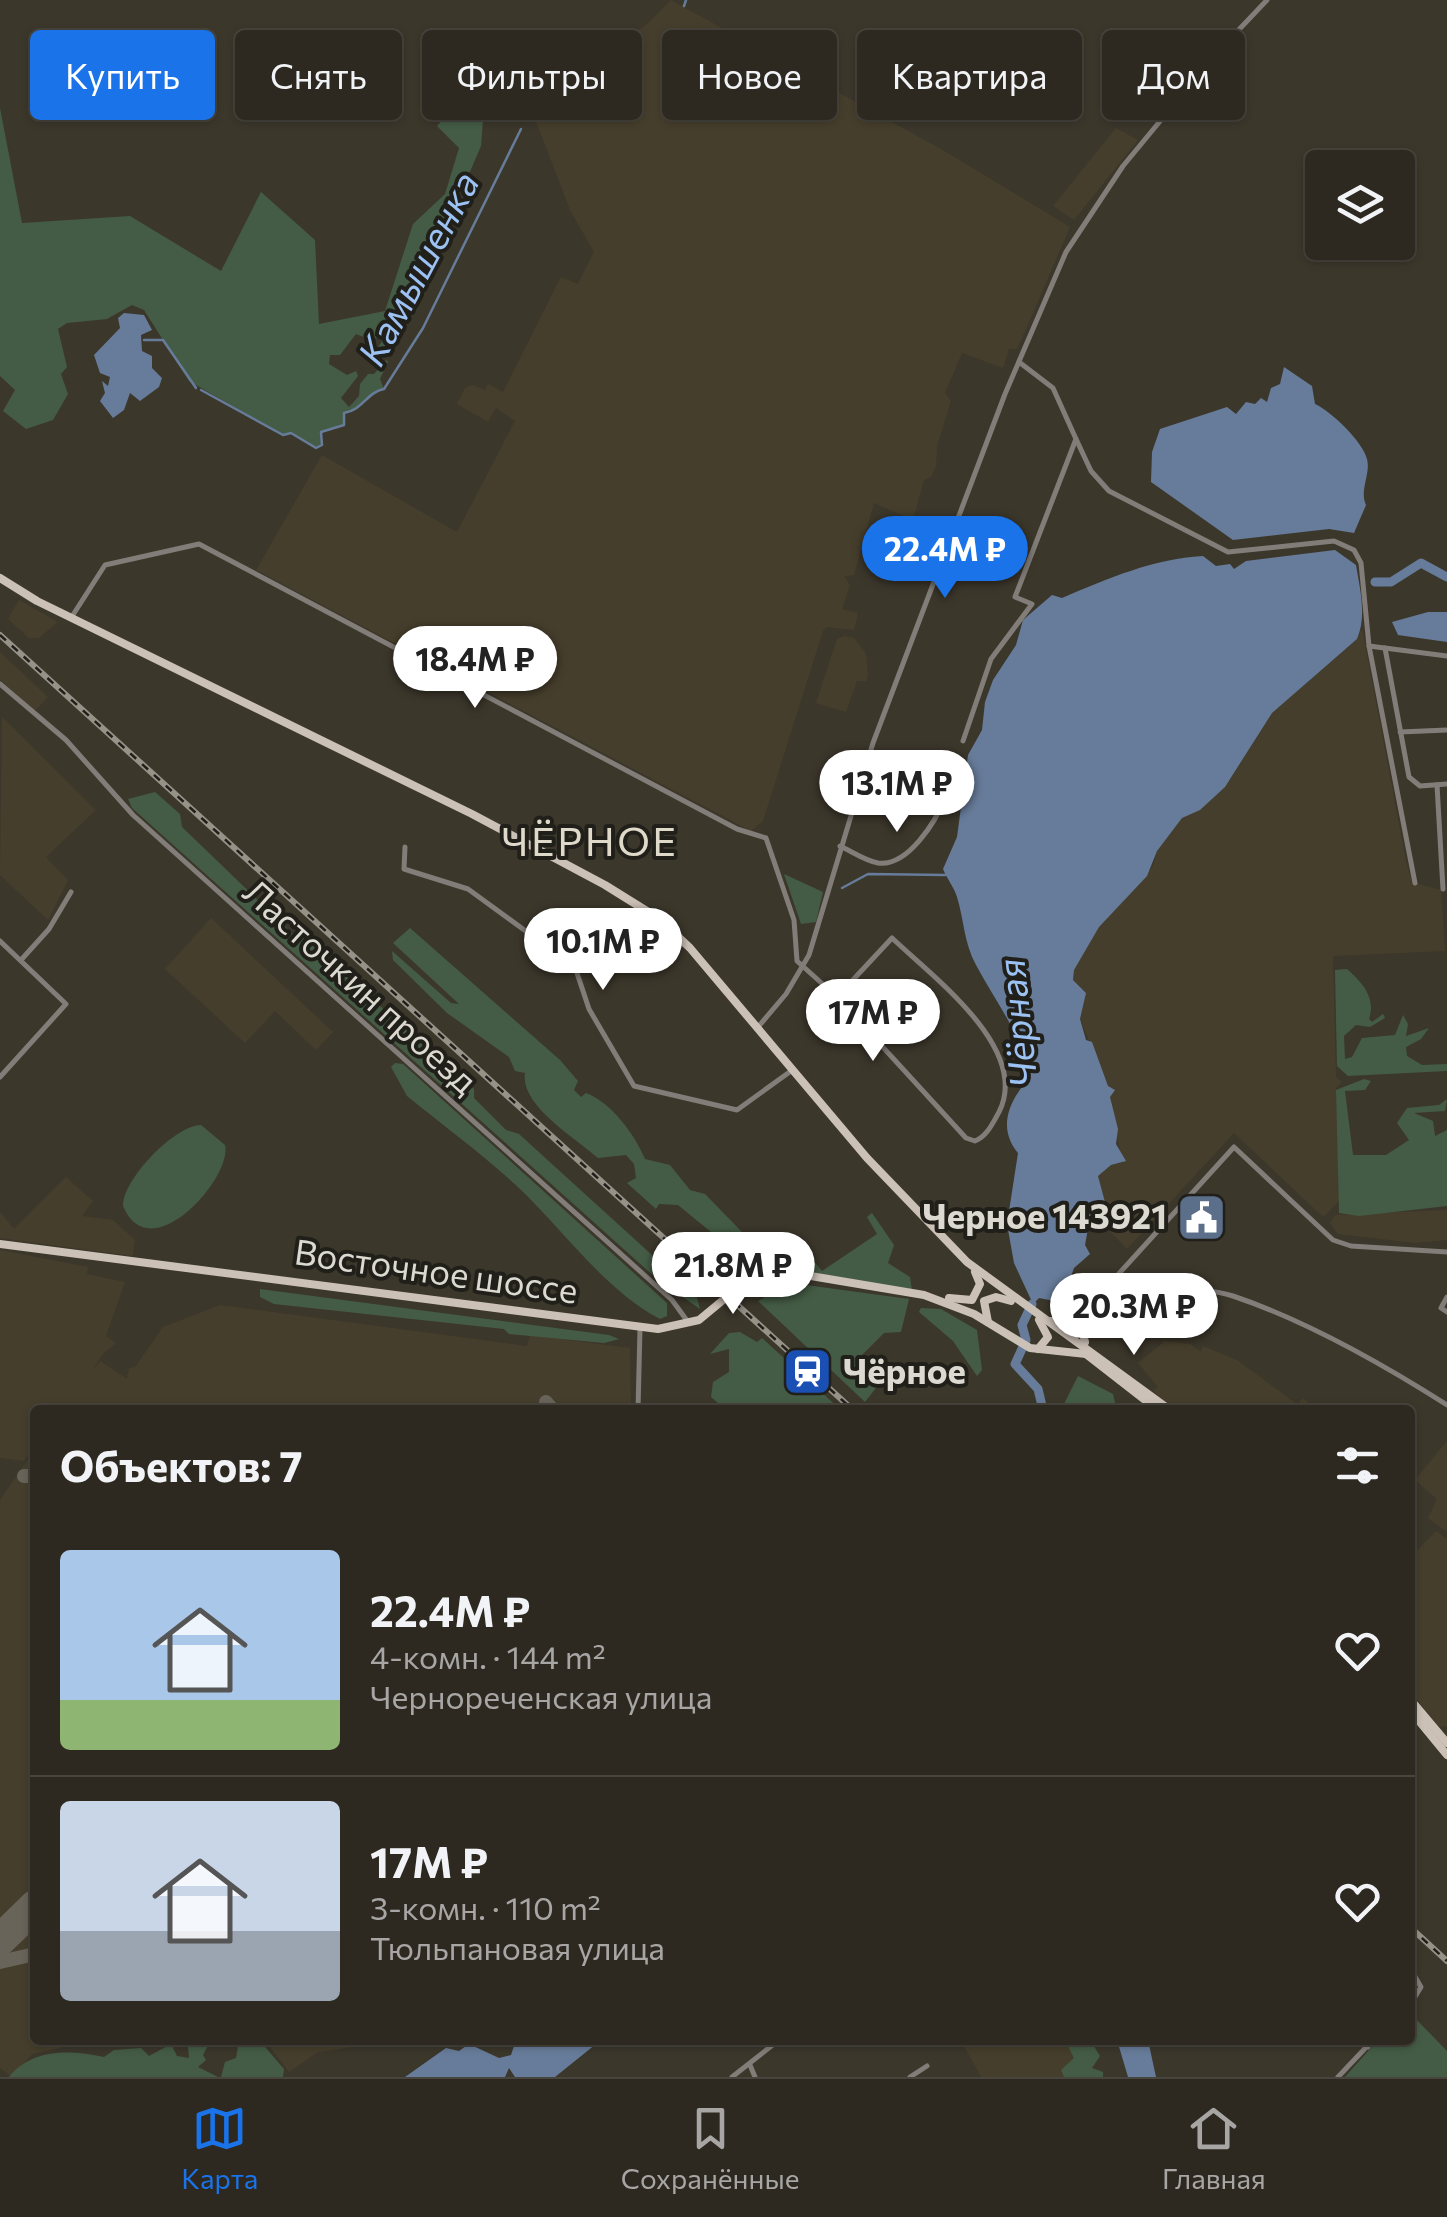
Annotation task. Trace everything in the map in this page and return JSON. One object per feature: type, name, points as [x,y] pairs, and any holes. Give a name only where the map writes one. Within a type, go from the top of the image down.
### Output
[{"type":"main road","points":[[0,578],[71,618],[472,814],[634,902],[690,948],[880,1173],[973,1268],[1163,1405]]},
{"type":"main road","name":"Восточное шоссе","points":[[0,1244],[668,1329],[690,1324],[746,1279],[762,1273],[793,1273],[924,1295],[988,1322],[1029,1348],[1088,1351]]},
{"type":"main road","points":[[924,1295],[972,1300],[980,1284],[973,1268]]},
{"type":"main road","points":[[988,1322],[982,1307],[987,1299],[996,1297],[1020,1304]]},
{"type":"main road","points":[[1037,1316],[1060,1324],[1079,1318],[1080,1334],[1088,1351],[1152,1405]]},
{"type":"main road","points":[[1029,1348],[1042,1348],[1048,1339],[1037,1316]]},
{"type":"main road","points":[[1046,1351],[1065,1334]]},
{"type":"main road","points":[[1415,1704],[1443,1732],[1447,1744]]},
{"type":"main road","points":[[1415,1716],[1447,1755]]},
{"type":"street","points":[[758,1026],[804,966],[873,742],[1018,362],[1078,227],[1199,73],[1268,0]]},
{"type":"street","points":[[1018,362],[1054,388],[1091,471],[1109,491],[1228,552],[1334,541],[1348,545],[1361,562],[1368,646],[1416,884]]},
{"type":"street","points":[[963,741],[991,659],[1032,604],[1015,596],[1076,440]]},
{"type":"street","points":[[71,618],[104,565],[198,544],[736,829],[766,838],[777,859],[794,920],[796,980]]},
{"type":"street","points":[[1368,646],[1447,656]]},
{"type":"street","points":[[1385,648],[1412,782],[1447,784]]},
{"type":"street","name":"Ласточкин проезд","points":[[0,684],[66,740],[133,815],[672,1300],[690,1324]]},
{"type":"street","points":[[1400,732],[1447,730]]},
{"type":"street","points":[[1437,785],[1443,890]]},
{"type":"street","points":[[840,846],[878,863],[889,861],[921,838],[944,798]]},
{"type":"street","points":[[405,847],[404,870],[468,889],[575,967],[590,1008],[634,1086],[737,1110],[794,1069]]},
{"type":"street","points":[[21,960],[49,929],[71,892]]},
{"type":"street","points":[[796,961],[837,997],[966,1138],[975,1141],[986,1134],[1008,1092],[1003,1066],[976,1018],[892,938],[837,997]]},
{"type":"street","points":[[0,940],[66,1004],[0,1077]]},
{"type":"street","points":[[1065,1334],[1234,1147],[1338,1242],[1447,1252]]},
{"type":"street","points":[[1114,1278],[1152,1295],[1198,1291],[1232,1296],[1372,1360],[1447,1405]]},
{"type":"street","points":[[1447,1298],[1440,1308],[1447,1312]]},
{"type":"street","points":[[668,1329],[675,1318],[672,1300]]},
{"type":"street","points":[[638,1405],[641,1327]]},
{"type":"street","points":[[732,2077],[773,2045]]},
{"type":"street","points":[[1338,2077],[1368,2047]]},
{"type":"street","points":[[750,2065],[755,2077]]},
{"type":"street","points":[[910,2077],[928,2066]]},
{"type":"shaded area","points":[[671,0],[725,30],[662,30],[662,120],[837,120],[837,92],[857,103],[857,120],[888,120],[1070,227],[1017,349],[1009,349],[1003,368],[962,353],[945,393],[951,401],[937,446],[936,466],[931,477],[924,480],[913,520],[874,503],[854,575],[844,576],[850,585],[842,609],[858,613],[854,630],[827,627],[823,631],[763,821],[751,831],[256,570],[322,455],[457,532],[515,421],[496,408],[488,422],[457,404],[465,388],[473,385],[485,390],[488,384],[503,392],[561,277],[578,284],[594,252],[570,210],[537,124],[531,120],[642,120],[642,30],[638,30]]},
{"type":"shaded area","points":[[1116,128],[1138,140],[1074,220],[1053,206]]},
{"type":"shaded area","points":[[19,600],[58,622],[39,638],[29,638],[8,619]]},
{"type":"shaded area","points":[[1362,628],[1406,861],[1412,882],[1441,890],[1445,951],[1333,956],[1336,1077],[1342,1082],[1336,1088],[1339,1201],[1323,1217],[1234,1133],[1127,1249],[1091,1212],[1093,1206],[1105,1201],[1098,1176],[1111,1165],[1122,1163],[1108,1086],[1080,1019],[1086,993],[1073,980],[1074,970],[1098,927],[1153,866],[1157,851],[1182,818],[1230,780],[1272,713],[1357,639]]},
{"type":"shaded area","points":[[854,638],[866,654],[868,676],[866,681],[857,681],[846,712],[816,703],[837,639]]},
{"type":"shaded area","points":[[0,652],[48,697],[35,711],[0,680]]},
{"type":"shaded area","points":[[2,717],[96,810],[46,857],[68,880],[48,920],[0,875]]},
{"type":"shaded area","points":[[211,918],[333,1032],[316,1050],[275,1011],[245,1043],[165,969]]},
{"type":"shaded area","points":[[66,1177],[93,1201],[82,1216],[113,1220],[135,1240],[133,1256],[0,1238],[0,1212],[14,1229]]},
{"type":"shaded area","points":[[1447,1210],[1447,1240],[1415,1243],[1338,1234],[1330,1223],[1335,1215]]},
{"type":"shaded area","points":[[0,1250],[88,1267],[87,1274],[125,1282],[106,1336],[116,1343],[101,1356],[92,1371],[100,1361],[127,1379],[129,1368],[135,1367],[163,1327],[220,1305],[527,1346],[530,1335],[630,1348],[631,1405],[30,1405],[30,1453],[24,1461],[0,1458]]},
{"type":"shaded area","points":[[1165,1341],[1190,1344],[1201,1352],[1203,1346],[1237,1360],[1298,1405],[1168,1405],[1153,1391],[1158,1387],[1138,1363]]},
{"type":"shaded area","points":[[1447,1441],[1447,1532],[1428,1518],[1437,1499],[1415,1480]]},
{"type":"shaded area","points":[[30,1456],[30,2045],[73,2045],[32,2054],[12,2077],[0,2068],[0,1500]]},
{"type":"shaded area","points":[[1436,1531],[1447,1539],[1447,1726],[1439,1727],[1415,1697],[1415,1553]]},
{"type":"shaded area","points":[[269,2045],[368,2045],[318,2052],[289,2072]]},
{"type":"shaded area","points":[[964,2045],[1077,2045],[1091,2077],[981,2077]]},
{"type":"green space","points":[[0,108],[22,223],[130,216],[221,271],[261,192],[315,240],[319,324],[385,311],[413,224],[445,194],[459,148],[437,126],[442,120],[483,120],[481,146],[469,174],[463,175],[436,258],[413,304],[417,310],[380,352],[376,350],[383,340],[380,336],[371,340],[356,334],[340,355],[330,355],[329,364],[347,375],[356,371],[358,376],[341,398],[349,407],[359,396],[360,384],[368,374],[374,374],[388,362],[380,379],[384,389],[345,413],[344,425],[321,432],[322,445],[316,448],[291,433],[283,435],[189,381],[144,310],[132,305],[107,319],[67,323],[58,329],[67,367],[61,374],[68,394],[53,420],[26,429],[3,411],[15,390],[0,376]]},
{"type":"green space","points":[[155,792],[180,814],[182,827],[293,934],[308,938],[323,951],[324,969],[338,969],[474,1089],[474,1098],[506,1130],[519,1134],[674,1275],[674,1282],[696,1294],[700,1309],[657,1279],[132,808],[128,799]]},
{"type":"green space","points":[[784,874],[823,892],[816,922],[801,924]]},
{"type":"green space","points":[[410,928],[560,1060],[578,1081],[574,1090],[581,1097],[586,1093],[595,1097],[613,1112],[629,1130],[645,1159],[670,1165],[690,1190],[705,1194],[742,1232],[733,1250],[678,1205],[659,1204],[656,1209],[627,1183],[636,1178],[634,1164],[626,1155],[598,1158],[551,1120],[531,1097],[525,1073],[515,1071],[509,1057],[447,1013],[393,960],[392,951],[451,1003],[459,1004],[393,943]]},
{"type":"green space","points":[[1347,969],[1367,991],[1371,1004],[1369,1019],[1372,1022],[1383,1014],[1385,1018],[1370,1027],[1356,1025],[1344,1036],[1345,1059],[1352,1057],[1362,1038],[1395,1035],[1403,1015],[1408,1024],[1406,1036],[1429,1028],[1421,1039],[1406,1047],[1407,1056],[1422,1065],[1447,1064],[1447,1071],[1348,1076],[1337,1066],[1335,970]]},
{"type":"green space","points":[[403,1064],[667,1303],[667,1316],[660,1319],[621,1292],[520,1189],[407,1096],[391,1067]]},
{"type":"green space","points":[[1364,1079],[1371,1081],[1365,1090],[1345,1091],[1353,1155],[1386,1155],[1409,1140],[1397,1123],[1407,1108],[1439,1105],[1447,1099],[1445,1111],[1414,1113],[1433,1121],[1435,1136],[1447,1130],[1447,1206],[1359,1216],[1339,1213],[1336,1090]]},
{"type":"green space","points":[[201,1125],[225,1145],[216,1177],[187,1212],[169,1224],[151,1228],[135,1223],[123,1206],[131,1182],[165,1144],[190,1127]]},
{"type":"green space","points":[[872,1213],[894,1245],[888,1263],[910,1277],[912,1290],[787,1268],[807,1253],[822,1271],[877,1234],[867,1217]]},
{"type":"green space","points":[[791,1283],[909,1299],[901,1332],[884,1333],[861,1356],[879,1384],[865,1402],[758,1301]]},
{"type":"green space","points":[[260,1289],[619,1339],[604,1343],[509,1334],[504,1329],[274,1304],[260,1297]]},
{"type":"green space","points":[[921,1308],[941,1309],[977,1330],[982,1370],[977,1376],[953,1341],[919,1312]]},
{"type":"green space","points":[[740,1332],[757,1342],[762,1338],[836,1405],[720,1405],[711,1397],[713,1382],[729,1372],[729,1349],[710,1354],[729,1333]]},
{"type":"green space","points":[[1078,1376],[1113,1394],[1116,1405],[1064,1405]]},
{"type":"green space","points":[[1415,2018],[1447,2051],[1447,2077],[1345,2077],[1374,2045],[1415,2045]]},
{"type":"green space","points":[[172,2045],[177,2056],[189,2058],[188,2046],[208,2045],[203,2055],[206,2060],[198,2067],[218,2077],[9,2077],[41,2056],[78,2053],[104,2057],[114,2050],[141,2048],[149,2056]]},
{"type":"green space","points":[[238,2045],[263,2045],[284,2069],[283,2077],[221,2077],[225,2062],[236,2058]]},
{"type":"green space","points":[[1068,2045],[1093,2045],[1100,2056],[1092,2068],[1103,2072],[1103,2077],[1064,2077],[1061,2070],[1074,2058]]},
{"type":"water","points":[[124,313],[144,315],[152,330],[141,335],[142,351],[152,356],[152,368],[162,378],[159,387],[140,401],[130,393],[124,410],[113,418],[100,401],[105,393],[102,381],[108,386],[110,377],[100,373],[94,355],[120,328],[118,318]]},
{"type":"water","points":[[1284,367],[1312,386],[1315,404],[1346,428],[1364,452],[1368,465],[1366,505],[1354,533],[1329,529],[1233,540],[1151,482],[1152,452],[1160,429],[1227,407],[1236,414],[1246,402],[1255,404],[1261,398],[1267,402],[1271,388],[1280,384]]},
{"type":"water","points":[[1335,550],[1356,565],[1362,612],[1357,639],[1272,713],[1225,787],[1200,810],[1182,818],[1157,851],[1147,876],[1099,927],[1074,970],[1073,980],[1086,993],[1080,1019],[1086,1040],[1092,1042],[1108,1086],[1115,1090],[1110,1097],[1118,1129],[1116,1144],[1126,1161],[1111,1165],[1098,1176],[1105,1202],[1092,1206],[1085,1245],[1090,1254],[1074,1268],[1065,1294],[1068,1299],[1065,1303],[1039,1298],[1033,1304],[1014,1263],[1007,1224],[1018,1153],[1008,1135],[1008,1116],[1026,1082],[1023,1070],[1027,1061],[972,957],[957,897],[943,869],[957,837],[968,755],[982,730],[985,702],[993,680],[1016,645],[1023,620],[1052,595],[1062,598],[1166,561],[1203,556],[1216,566],[1230,564],[1234,569],[1246,561]]},
{"type":"water","points":[[1428,612],[1447,612],[1447,642],[1398,635],[1392,622]]},
{"type":"water","points":[[471,2045],[499,2058],[511,2055],[514,2045],[595,2045],[555,2077],[515,2077],[509,2068],[505,2077],[405,2077],[446,2048],[459,2051]]},
{"type":"water","points":[[1118,2045],[1149,2045],[1156,2077],[1128,2077]]},
{"type":"waterway","name":"Камышенка","points":[[684,6],[686,0]]},
{"type":"waterway","name":"Камышенка","points":[[201,390],[283,435],[291,433],[316,448],[322,445],[321,432],[344,425],[344,413],[384,389],[423,328],[521,129]]},
{"type":"waterway","name":"Камышенка","points":[[144,340],[163,340],[196,388]]},
{"type":"waterway","name":"Чёрная","points":[[1375,582],[1391,582],[1421,563],[1447,577]]},
{"type":"waterway","points":[[842,888],[868,874],[945,875]]},
{"type":"waterway","name":"Чёрная","points":[[1032,1304],[1022,1325],[1026,1340],[1015,1364],[1038,1389],[1042,1405]]},
{"type":"taxiway","points":[[24,1476],[30,1476]]},
{"type":"taxiway","points":[[0,1962],[30,1955]]},
{"type":"runway","points":[[0,1940],[30,1911]]},
{"type":"railway","points":[[0,635],[847,1405]]},
{"type":"railway","points":[[1415,1932],[1447,1961]]},
{"type":"place","name":"Черное 143921","points":[[1202,1217]]},
{"type":"place","name":"Чёрное","points":[[808,1372]]},
{"type":"district","name":"ЧЁРНОЕ","points":[[590,842]]}]
